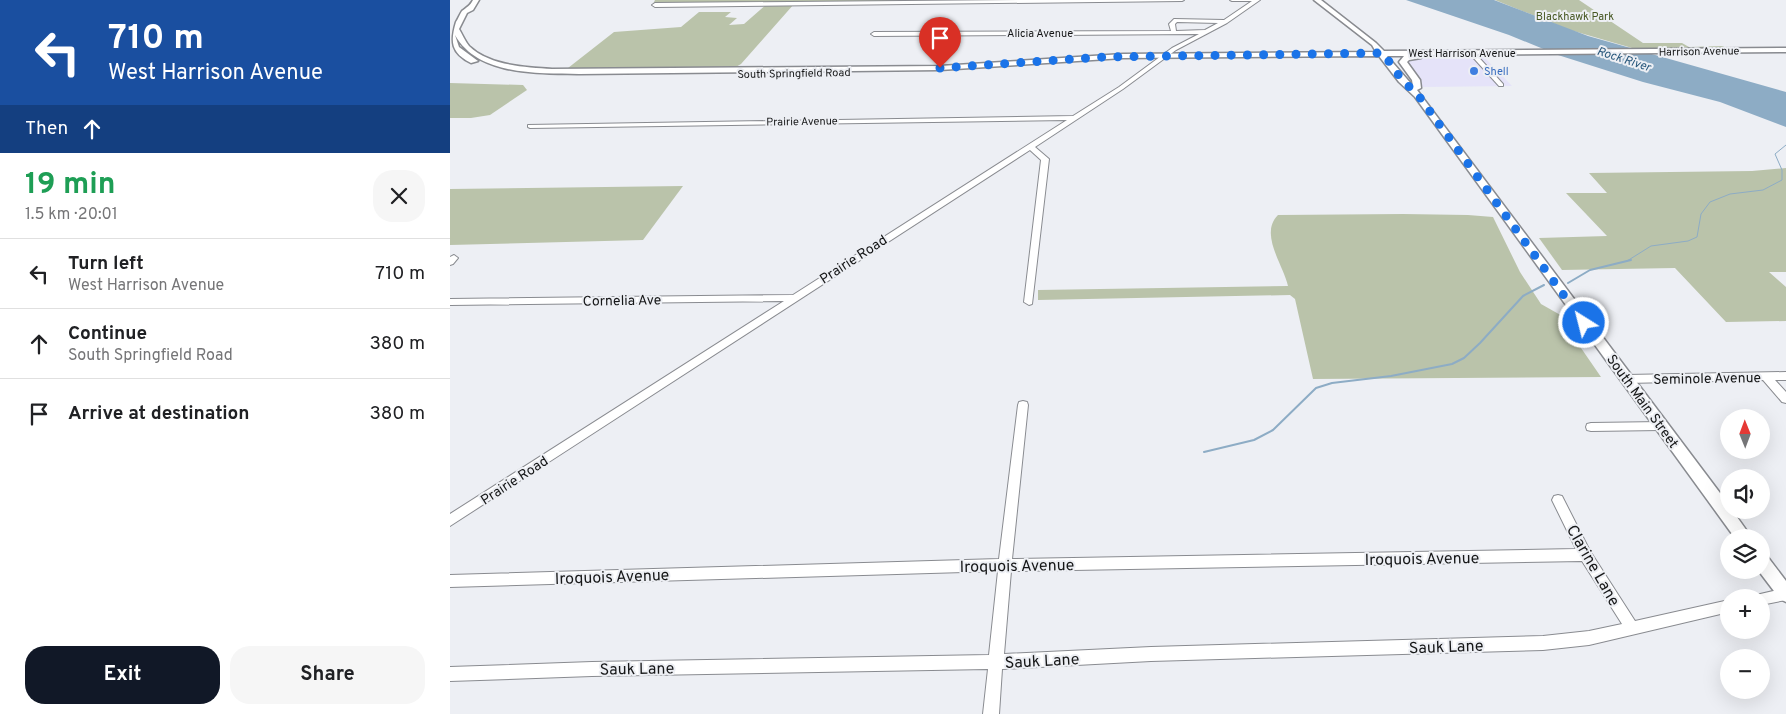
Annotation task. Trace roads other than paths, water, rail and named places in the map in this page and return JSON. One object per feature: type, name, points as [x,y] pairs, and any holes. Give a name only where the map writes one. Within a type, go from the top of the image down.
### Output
[{"type":"main road","name":"South Springfield Road","points":[[476,0],[471,9],[465,8],[456,30],[451,36],[453,45],[459,52],[468,59],[499,69],[552,75],[939,71],[1088,60],[1163,57]]},
{"type":"main road","name":"South Main Street","points":[[1317,0],[1388,54],[1394,68],[1406,85],[1417,91]]},
{"type":"main road","name":"South Main Street","points":[[1325,0],[1382,44],[1737,529]]},
{"type":"main road","points":[[1341,53],[1364,52],[1372,47],[1351,24]]},
{"type":"main road","points":[[1382,44],[1403,51],[1471,53]]},
{"type":"main road","name":"Harrison Avenue","points":[[1522,53],[1786,50]]},
{"type":"main road","name":"West Harrison Avenue","points":[[1163,57],[1341,53],[1428,55],[1471,53]]},
{"type":"main road","name":"West Harrison Avenue","points":[[1163,57],[1522,53]]},
{"type":"main road","points":[[1417,91],[1417,82],[1403,60],[1428,55]]},
{"type":"main road","points":[[1294,57],[1369,57],[1382,60],[1394,68]]},
{"type":"main road","points":[[1770,573],[1786,594]]},
{"type":"street","points":[[655,5],[1000,0],[1182,0]]},
{"type":"street","points":[[1232,0],[1258,0]]},
{"type":"street","name":"Prairie Road","points":[[450,521],[1074,118],[1163,57],[1225,22],[1258,0]]},
{"type":"street","points":[[1174,32],[1172,24],[1176,20],[1225,22]]},
{"type":"street","name":"Alicia Avenue","points":[[874,34],[1207,32]]},
{"type":"street","points":[[1471,53],[1501,85]]},
{"type":"street","name":"Prairie Avenue","points":[[530,126],[1074,118]]},
{"type":"street","points":[[1029,302],[1045,159],[1030,146]]},
{"type":"street","name":"Cornelia Ave","points":[[450,302],[794,298]]},
{"type":"street","name":"Seminole Avenue","points":[[1627,379],[1786,376]]},
{"type":"street","points":[[1766,377],[1786,399]]},
{"type":"street","points":[[991,714],[1023,406]]},
{"type":"street","points":[[1591,428],[1661,426]]},
{"type":"street","name":"Clarine Lane","points":[[1558,500],[1585,555],[1632,628]]},
{"type":"street","name":"Iroquois Avenue","points":[[450,580],[1005,565],[1585,555]]},
{"type":"street","points":[[1770,597],[1786,594]]},
{"type":"street","points":[[1632,628],[1720,608]]},
{"type":"street","name":"Sauk Lane","points":[[450,674],[592,669],[995,662],[1151,654],[1543,643],[1589,638],[1632,628]]},
{"type":"water","name":"Rock River","points":[[1406,0],[1494,0],[1588,36],[1786,92],[1786,127],[1720,102],[1643,82],[1558,55],[1509,35]]},
{"type":"waterway","points":[[1627,261],[1651,246],[1688,241],[1697,237],[1701,214],[1710,202],[1730,194],[1763,190],[1782,180],[1782,170],[1775,154],[1786,145]]},
{"type":"waterway","points":[[1627,261],[1631,260]]},
{"type":"waterway","points":[[1568,283],[1590,270],[1627,261]]},
{"type":"waterway","points":[[1204,452],[1254,440],[1273,430],[1316,388],[1332,383],[1391,376],[1452,364],[1464,358],[1480,343],[1523,296],[1544,285]]},
{"type":"place","name":"Shell","points":[[1474,71]]},
{"type":"park label","name":"Blackhawk Park","points":[[1575,16]]}]
